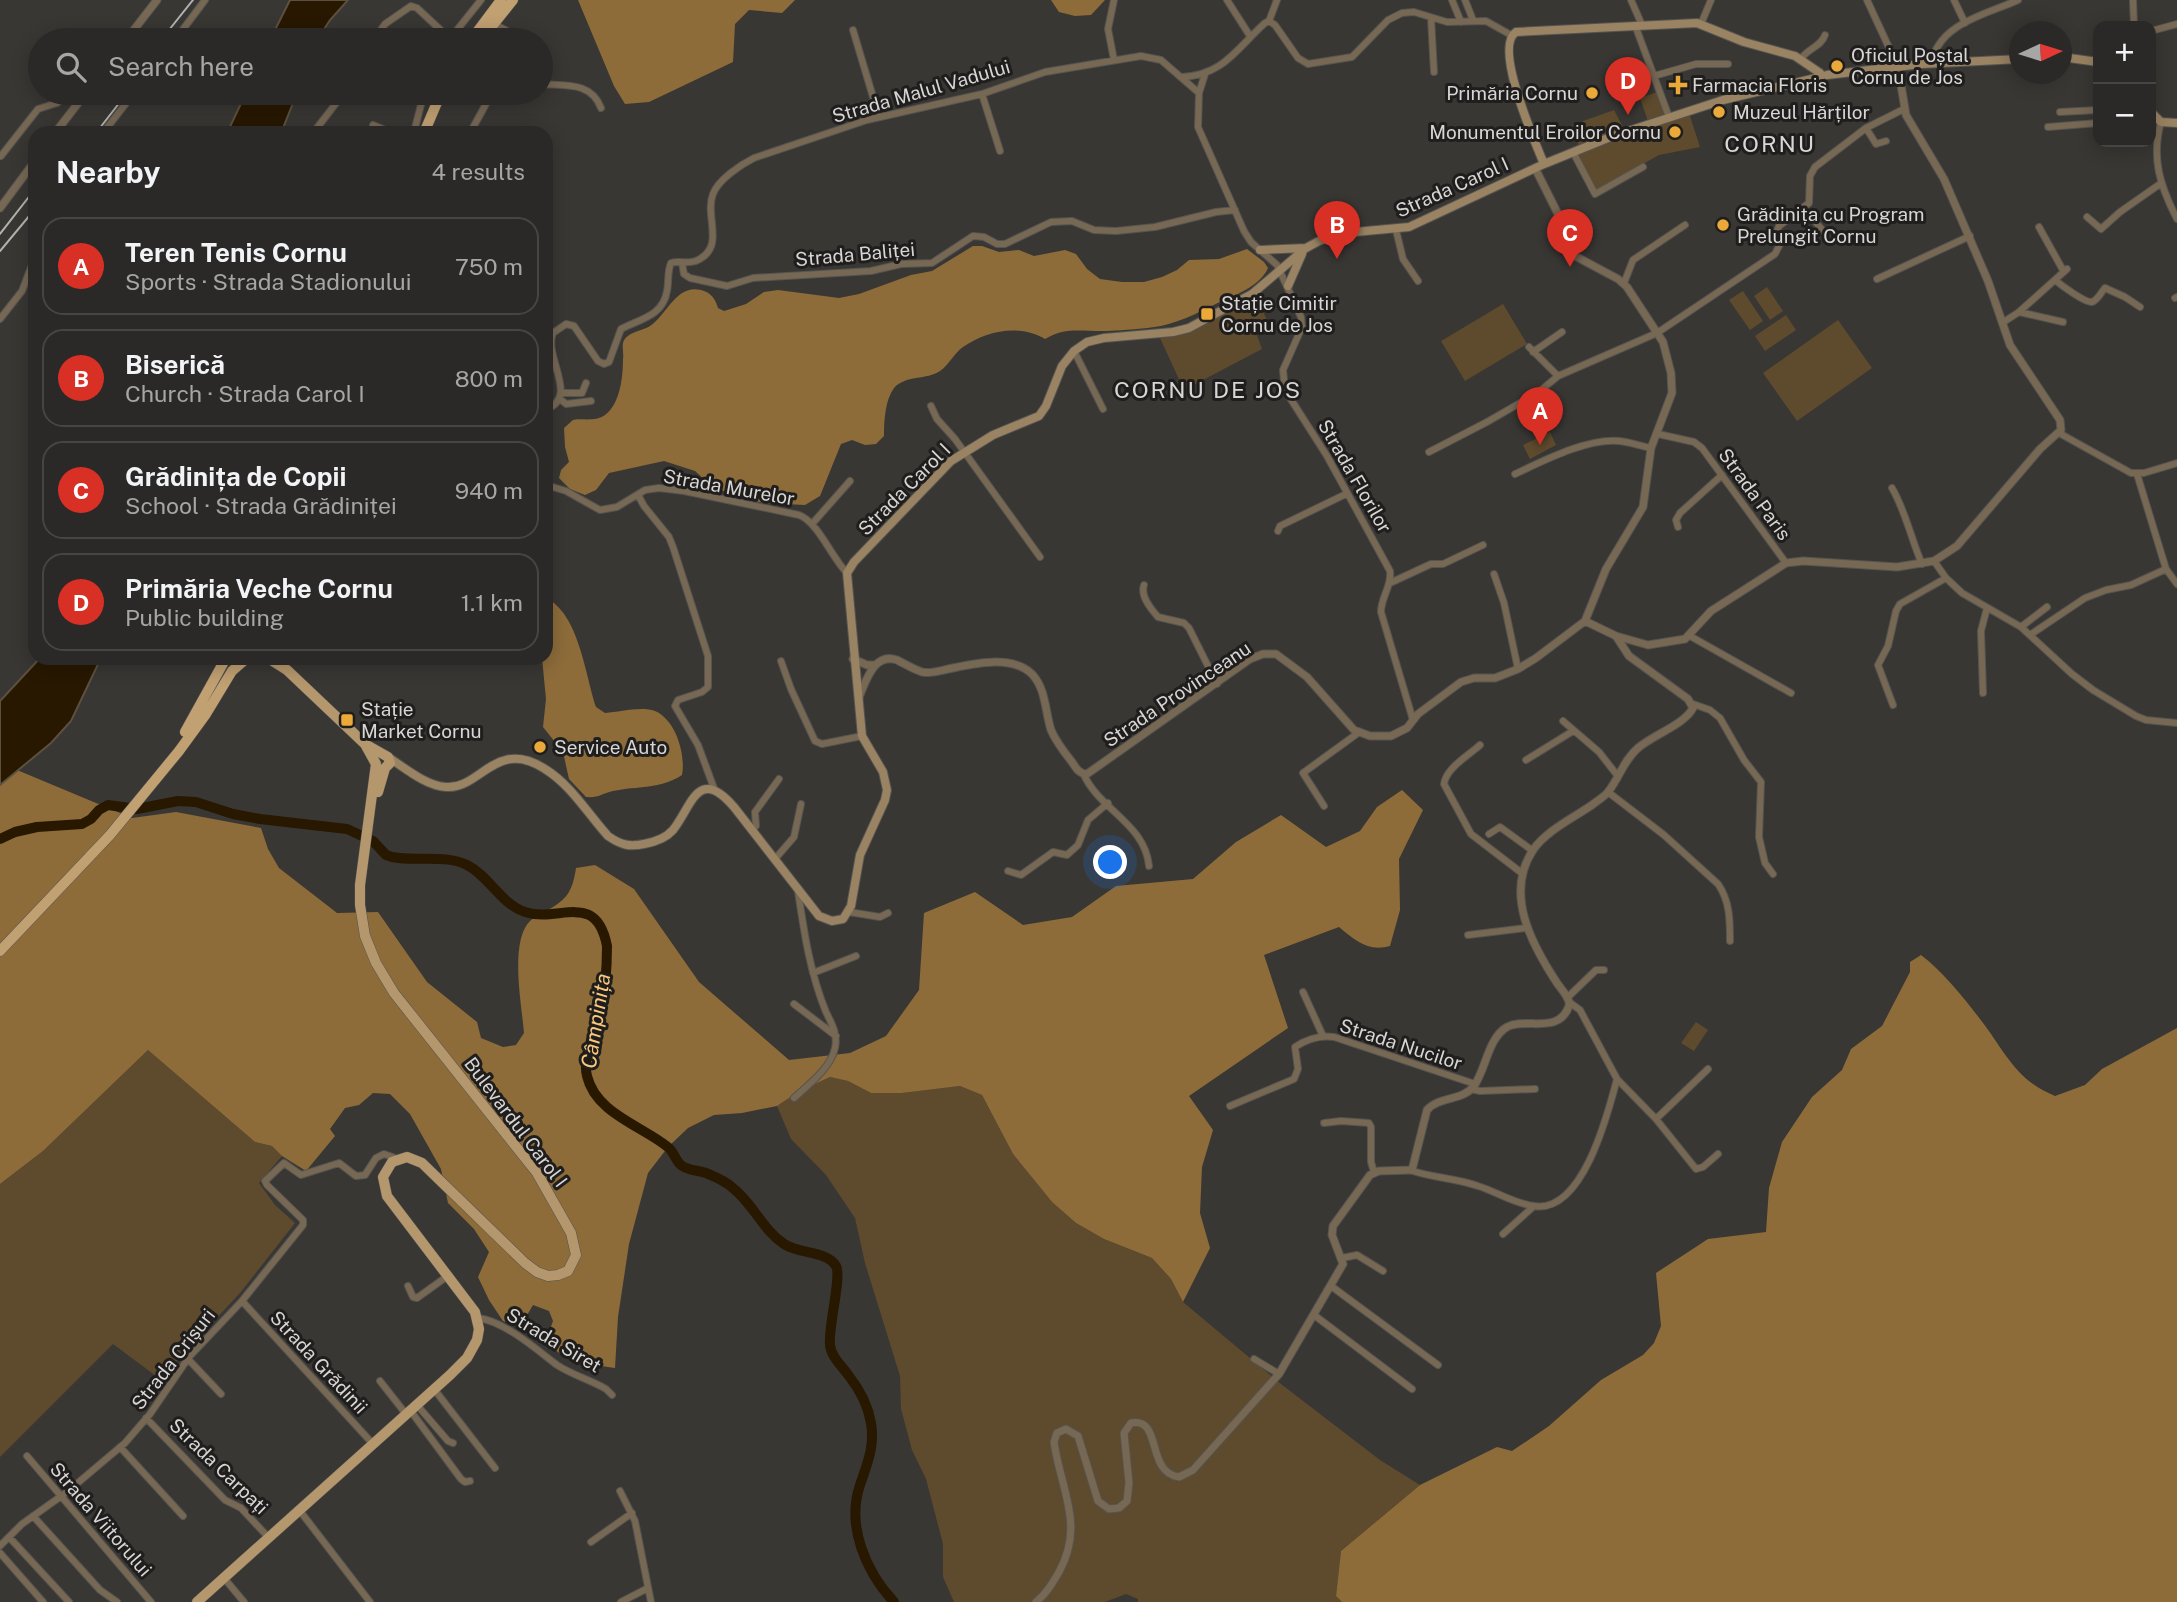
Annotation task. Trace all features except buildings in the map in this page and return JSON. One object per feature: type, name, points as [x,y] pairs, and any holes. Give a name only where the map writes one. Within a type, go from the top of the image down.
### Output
[{"type":"highway","points":[[476,28],[494,0]]},
{"type":"highway","points":[[479,28],[501,0]]},
{"type":"highway","points":[[490,28],[513,0]]},
{"type":"highway","points":[[427,126],[436,105]]},
{"type":"highway","points":[[434,126],[443,105]]},
{"type":"highway","points":[[186,732],[222,665]]},
{"type":"highway","points":[[142,792],[203,709],[228,665]]},
{"type":"highway","points":[[0,951],[107,834],[191,734],[232,671],[239,665]]},
{"type":"highway","points":[[0,943],[107,834]]},
{"type":"main road","points":[[1544,164],[1518,94],[1508,47],[1511,35],[1521,31],[1686,22],[1701,24],[1737,39],[1801,59],[1822,75],[2009,60]]},
{"type":"main road","points":[[2072,58],[2093,61]]},
{"type":"main road","name":"Strada Carol I","points":[[847,573],[854,562],[941,470],[993,435],[1039,416],[1046,406],[1062,366],[1074,351],[1095,339],[1173,332],[1189,328],[1247,298],[1306,248],[1337,234],[1396,230],[1424,221],[1573,152],[1723,100],[1822,75]]},
{"type":"main road","points":[[2156,120],[2177,123]]},
{"type":"main road","points":[[1260,250],[1306,248],[1288,286]]},
{"type":"main road","points":[[279,665],[383,762],[405,768],[432,784],[451,788],[465,783],[501,761],[520,760],[539,765],[563,783],[608,836],[628,846],[643,845],[661,839],[672,831],[691,799],[703,791],[715,791],[726,798],[814,911],[825,920],[838,921],[849,912],[860,855],[887,790],[883,772],[862,736],[847,573]]},
{"type":"main road","points":[[284,665],[287,670]]},
{"type":"main road","name":"Bulevardul Carol I","points":[[383,762],[371,812],[363,866],[360,895],[365,936],[376,963],[394,993],[546,1187],[574,1241],[576,1255],[572,1267],[553,1276],[531,1269],[422,1163],[412,1158],[398,1159]]},
{"type":"main road","points":[[197,1602],[411,1410],[471,1352],[478,1335],[478,1318],[472,1306],[387,1196],[383,1182],[385,1171],[398,1159]]},
{"type":"street","points":[[135,28],[157,0]]},
{"type":"street","points":[[184,28],[205,0]]},
{"type":"street","points":[[459,28],[481,0]]},
{"type":"street","points":[[1114,0],[1108,29],[1114,60]]},
{"type":"street","points":[[1227,0],[1250,36]]},
{"type":"street","points":[[1181,77],[1205,74],[1228,61],[1250,36],[1269,21],[1277,0]]},
{"type":"street","points":[[1452,0],[1461,22]]},
{"type":"street","points":[[1465,0],[1473,20]]},
{"type":"street","points":[[1631,0],[1669,117]]},
{"type":"street","points":[[1701,24],[1711,0]]},
{"type":"street","points":[[1585,621],[1616,636],[1648,645],[1678,642],[1690,636],[1711,611],[1786,563],[1803,561],[1896,567],[1934,561],[1957,546],[2040,449],[2059,433],[2062,426],[2060,420],[2017,357],[1970,236],[1944,179],[1904,109],[1898,67],[1867,0]]},
{"type":"street","points":[[1954,0],[1965,23]]},
{"type":"street","points":[[1931,64],[1938,43],[1948,32],[2018,0]]},
{"type":"street","points":[[2133,0],[2134,21]]},
{"type":"street","points":[[382,28],[411,6],[418,8],[439,28]]},
{"type":"street","points":[[1269,21],[1275,25],[1298,58],[1314,64],[1352,57],[1396,14],[1414,12],[1447,22],[1489,22],[1511,35]]},
{"type":"street","points":[[1431,18],[1434,72]]},
{"type":"street","points":[[494,23],[502,28]]},
{"type":"street","points":[[2156,29],[2177,24]]},
{"type":"street","points":[[853,30],[879,117]]},
{"type":"street","points":[[1801,59],[1808,50],[1821,43],[1825,35]]},
{"type":"street","name":"Strada Malul Vadului","points":[[553,333],[556,328],[566,324],[574,326],[598,361],[607,363],[613,357],[619,332],[658,310],[666,296],[669,266],[673,262],[696,261],[709,251],[713,237],[712,196],[717,187],[746,162],[879,117],[982,94],[1045,72],[1114,60],[1154,57],[1199,93]]},
{"type":"street","points":[[1654,76],[1696,64],[1728,64]]},
{"type":"street","points":[[1205,74],[1199,93],[1198,119],[1201,135],[1247,236],[1280,270]]},
{"type":"street","points":[[553,85],[584,88],[598,101],[601,108]]},
{"type":"street","points":[[982,94],[1000,152]]},
{"type":"street","points":[[1,156],[38,110],[52,105]]},
{"type":"street","points":[[60,126],[77,105]]},
{"type":"street","points":[[108,126],[125,105]]},
{"type":"street","points":[[318,126],[335,105]]},
{"type":"street","points":[[416,126],[421,105]]},
{"type":"street","points":[[474,126],[485,105]]},
{"type":"street","points":[[1429,452],[1539,392],[1558,376],[1657,333],[1774,254],[1780,244],[1777,231],[1779,226],[1809,203],[1810,176],[1815,167],[1866,128],[1904,109]]},
{"type":"street","points":[[2060,112],[2093,110]]},
{"type":"street","points":[[2049,127],[2093,123]]},
{"type":"street","points":[[1866,128],[1876,144],[1886,141]]},
{"type":"street","points":[[2156,147],[2160,184],[2177,219]]},
{"type":"street","points":[[1573,152],[1595,194],[1643,167]]},
{"type":"street","points":[[1324,806],[1303,773],[1358,733],[1391,736],[1407,729],[1413,720],[1461,682],[1474,678],[1495,678],[1518,668],[1536,659],[1585,621],[1610,562],[1643,507],[1651,448],[1668,407],[1672,383],[1667,353],[1624,283],[1570,253],[1563,224],[1535,168]]},
{"type":"street","points":[[0,208],[28,170]]},
{"type":"street","points":[[2087,217],[2101,229],[2160,184]]},
{"type":"street","points":[[1804,208],[1823,231]]},
{"type":"street","name":"Strada Baliței","points":[[682,262],[684,274],[690,278],[731,286],[752,278],[872,271],[901,264],[932,263],[973,236],[1005,244],[1051,222],[1072,221],[1094,230],[1116,231],[1155,227],[1235,210]]},
{"type":"street","points":[[1624,283],[1633,260],[1685,225]]},
{"type":"street","points":[[2002,323],[2019,312],[2065,270],[2039,227]]},
{"type":"street","points":[[1396,230],[1403,259],[1418,281]]},
{"type":"street","points":[[1877,278],[1970,236]]},
{"type":"street","name":"Strada Florilor","points":[[1280,270],[1302,322],[1283,370],[1285,390],[1321,444],[1346,494],[1387,564],[1390,583]]},
{"type":"street","points":[[0,319],[22,291],[28,275]]},
{"type":"street","points":[[2055,280],[2086,301],[2097,299],[2105,288],[2140,307]]},
{"type":"street","points":[[2019,312],[2063,322]]},
{"type":"street","points":[[1558,376],[1531,350],[1562,332]]},
{"type":"street","points":[[1074,351],[1102,409]]},
{"type":"street","name":"Strada Malul Vadului","points":[[553,359],[561,396]]},
{"type":"street","points":[[553,407],[561,396],[582,393],[586,383]]},
{"type":"street","points":[[561,396],[566,404],[591,401]]},
{"type":"street","points":[[931,405],[937,419],[1040,557]]},
{"type":"street","points":[[2059,433],[2132,473],[2177,463]]},
{"type":"street","name":"Strada Paris","points":[[1658,434],[1698,444],[1786,563]]},
{"type":"street","points":[[1515,474],[1550,458],[1602,442],[1616,440],[1651,448]]},
{"type":"street","points":[[2137,474],[2166,569],[2177,584]]},
{"type":"street","points":[[1678,527],[1676,520],[1680,513],[1722,475]]},
{"type":"street","points":[[812,524],[850,481]]},
{"type":"street","name":"Strada Murelor","points":[[553,487],[566,491],[600,510],[617,507],[652,488],[684,491],[799,515],[812,524],[847,573]]},
{"type":"street","points":[[1892,488],[1903,506],[1910,537],[1922,564]]},
{"type":"street","points":[[1278,531],[1280,526],[1346,494]]},
{"type":"street","points":[[638,495],[669,537],[708,656],[708,687],[702,692],[678,700],[675,706],[698,745],[715,791]]},
{"type":"street","points":[[1413,720],[1381,612],[1382,600],[1390,583],[1431,564],[1443,564],[1483,545]]},
{"type":"street","points":[[1934,561],[1946,578],[1962,593],[2021,627],[2072,674],[2109,700],[2146,720],[2177,723]]},
{"type":"street","points":[[2030,635],[2085,598],[2131,585],[2166,569]]},
{"type":"street","points":[[1494,574],[1504,603],[1518,668]]},
{"type":"street","points":[[1893,705],[1878,666],[1888,646],[1896,611],[1905,600],[1946,578]]},
{"type":"street","points":[[1144,585],[1142,590],[1145,598],[1158,617],[1184,623],[1189,628],[1217,684]]},
{"type":"street","points":[[2021,627],[2046,607]]},
{"type":"street","points":[[1983,693],[1981,631],[1987,608]]},
{"type":"street","points":[[1616,636],[1629,656],[1693,704],[1710,710],[1720,718],[1744,760],[1761,782],[1759,837],[1765,863],[1773,874]]},
{"type":"street","points":[[1690,636],[1791,693]]},
{"type":"street","name":"Strada Provinceanu","points":[[1084,775],[1256,656],[1268,653],[1276,654],[1307,677],[1358,733]]},
{"type":"street","points":[[853,659],[867,665],[875,665]]},
{"type":"street","points":[[857,701],[875,665],[883,660],[891,659],[925,672],[994,663],[1025,669],[1041,688],[1054,736],[1092,788],[1140,838],[1149,866]]},
{"type":"street","points":[[780,661],[815,741],[822,744],[862,736]]},
{"type":"street","points":[[1693,704],[1692,711],[1687,716],[1637,748],[1626,760],[1608,792],[1547,836],[1533,851],[1523,874],[1521,900],[1533,943],[1568,1000],[1580,1010],[1617,1079],[1656,1119],[1696,1169],[1703,1167],[1718,1154]]},
{"type":"street","points":[[1563,721],[1599,752],[1617,775]]},
{"type":"street","points":[[1527,760],[1573,731]]},
{"type":"street","points":[[1480,746],[1450,771],[1444,784],[1471,834],[1523,874]]},
{"type":"street","points":[[752,830],[756,826],[755,812],[779,779]]},
{"type":"street","points":[[1608,792],[1664,835],[1718,884],[1725,894],[1728,907],[1730,941]]},
{"type":"street","points":[[1008,871],[1021,875],[1053,852],[1067,855],[1078,845],[1088,820],[1108,803]]},
{"type":"street","points":[[775,859],[794,837],[801,804]]},
{"type":"street","points":[[1489,834],[1500,827],[1533,851]]},
{"type":"street","points":[[794,1098],[832,1057],[836,1036],[813,973],[804,938],[798,889]]},
{"type":"street","points":[[849,912],[880,917],[888,913]]},
{"type":"street","points":[[1468,935],[1527,928]]},
{"type":"street","points":[[813,973],[856,956]]},
{"type":"street","points":[[1410,1170],[1414,1165],[1427,1110],[1434,1104],[1464,1094],[1473,1087],[1497,1038],[1505,1028],[1515,1024],[1553,1022],[1560,1018],[1568,1000],[1596,970],[1604,970]]},
{"type":"street","points":[[1303,992],[1323,1036]]},
{"type":"street","points":[[794,1004],[836,1036]]},
{"type":"street","name":"Strada Nucilor","points":[[1230,1106],[1294,1079],[1298,1069],[1296,1046],[1323,1036],[1334,1037],[1480,1091],[1535,1089]]},
{"type":"street","points":[[1656,1119],[1708,1069]]},
{"type":"street","points":[[1036,1602],[1048,1590],[1064,1562],[1072,1534],[1054,1442],[1057,1433],[1070,1430],[1078,1436],[1098,1501],[1105,1508],[1119,1508],[1127,1501],[1129,1492],[1124,1440],[1128,1424],[1146,1424],[1162,1467],[1169,1474],[1183,1476],[1193,1470],[1279,1374],[1314,1315],[1342,1266],[1342,1258],[1332,1236],[1334,1226],[1364,1181],[1374,1172],[1410,1170],[1467,1182],[1534,1206],[1546,1206],[1556,1202],[1576,1184],[1598,1140],[1617,1079]]},
{"type":"street","points":[[1324,1124],[1341,1121],[1369,1123],[1374,1172]]},
{"type":"street","name":"Strada Crișuri","points":[[0,1546],[33,1516],[120,1447],[146,1418],[188,1359],[242,1301],[303,1224],[303,1220],[267,1185],[265,1179],[284,1163],[300,1175],[339,1163],[352,1175],[365,1175],[380,1155],[398,1159]]},
{"type":"street","points":[[1503,1234],[1534,1206]]},
{"type":"street","points":[[1342,1258],[1357,1255],[1383,1271]]},
{"type":"street","points":[[408,1286],[413,1297],[417,1298],[449,1275]]},
{"type":"street","points":[[1331,1286],[1438,1365]]},
{"type":"street","name":"Strada Grădinii","points":[[242,1301],[373,1444]]},
{"type":"street","points":[[1314,1315],[1412,1389]]},
{"type":"street","name":"Strada Siret","points":[[478,1318],[489,1320],[557,1364],[606,1389],[612,1395]]},
{"type":"street","points":[[188,1359],[221,1394]]},
{"type":"street","points":[[1254,1359],[1279,1374]]},
{"type":"street","points":[[380,1381],[453,1443]]},
{"type":"street","points":[[434,1389],[495,1468]]},
{"type":"street","points":[[411,1410],[461,1479],[470,1481]]},
{"type":"street","name":"Strada Carpați","points":[[146,1418],[225,1500],[242,1508],[270,1538]]},
{"type":"street","points":[[120,1447],[183,1516]]},
{"type":"street","name":"Strada Viitorului","points":[[27,1456],[151,1602]]},
{"type":"street","points":[[620,1491],[632,1513],[651,1602]]},
{"type":"street","points":[[300,1511],[370,1602]]},
{"type":"street","points":[[591,1542],[632,1513]]},
{"type":"street","points":[[33,1516],[100,1590],[117,1602]]},
{"type":"street","points":[[9,1536],[69,1602]]},
{"type":"street","points":[[0,1553],[43,1602]]},
{"type":"street","points":[[224,1578],[244,1602]]},
{"type":"street","points":[[621,1602],[648,1588]]},
{"type":"shaded area","points":[[290,0],[348,0],[325,28],[276,28]]},
{"type":"shaded area","points":[[578,0],[795,0],[782,13],[749,10],[735,24],[733,62],[649,102],[625,104],[614,86]]},
{"type":"shaded area","points":[[1051,0],[1105,0],[1091,15],[1075,16],[1059,12]]},
{"type":"shaded area","points":[[1657,92],[1665,115],[1648,121],[1640,98]]},
{"type":"shaded area","points":[[240,105],[292,105],[284,126],[230,126]]},
{"type":"shaded area","points":[[1614,110],[1624,129],[1579,146],[1572,125]]},
{"type":"shaded area","points":[[1689,113],[1700,147],[1659,155],[1595,191],[1574,153]]},
{"type":"shaded area","points":[[973,246],[999,252],[1019,250],[1034,256],[1065,250],[1076,254],[1087,269],[1100,279],[1122,282],[1144,282],[1177,270],[1189,260],[1219,259],[1247,249],[1268,268],[1261,279],[1244,291],[1170,324],[1141,329],[1068,331],[1045,339],[1014,330],[993,333],[972,341],[940,371],[904,381],[894,388],[887,405],[884,436],[876,444],[865,445],[852,440],[841,444],[820,496],[805,505],[764,503],[731,495],[708,483],[695,471],[664,461],[609,473],[596,490],[585,495],[570,489],[559,478],[561,470],[569,462],[564,428],[573,420],[598,418],[610,410],[621,382],[625,339],[650,326],[685,292],[692,289],[705,291],[718,308],[724,311],[746,304],[764,292],[778,290],[839,298],[932,271]]},
{"type":"shaded area","points":[[1767,287],[1783,311],[1770,320],[1754,296]]},
{"type":"shaded area","points":[[1743,291],[1763,321],[1750,330],[1729,300]]},
{"type":"shaded area","points":[[1256,297],[1268,322],[1255,330],[1262,349],[1184,390],[1160,338],[1191,332]]},
{"type":"shaded area","points":[[1503,304],[1527,344],[1465,381],[1441,341]]},
{"type":"shaded area","points":[[1786,315],[1796,330],[1765,351],[1755,336]]},
{"type":"shaded area","points":[[1838,320],[1872,368],[1797,421],[1763,373]]},
{"type":"shaded area","points":[[1550,432],[1556,445],[1530,459],[1523,445]]},
{"type":"shaded area","points":[[553,603],[566,617],[573,631],[596,707],[605,713],[643,709],[655,711],[662,716],[669,722],[678,739],[682,775],[657,785],[586,797],[569,779],[563,752],[543,727],[546,699],[543,665],[553,665]]},
{"type":"shaded area","points":[[33,665],[98,665],[71,721],[51,743],[0,785],[0,701]]},
{"type":"shaded area","points":[[17,770],[132,818],[176,812],[261,828],[268,849],[279,868],[337,913],[378,912],[427,982],[477,1022],[481,1038],[503,1047],[516,1045],[524,1033],[518,959],[524,931],[531,920],[567,895],[576,868],[595,865],[634,889],[699,982],[789,1060],[850,1053],[886,1036],[919,990],[924,913],[975,892],[1023,925],[1072,917],[1116,886],[1193,879],[1236,842],[1281,815],[1326,847],[1360,831],[1377,807],[1402,790],[1423,810],[1399,859],[1400,910],[1390,946],[1369,946],[1357,941],[1339,927],[1264,955],[1288,1028],[1189,1096],[1213,1130],[1202,1167],[1200,1213],[1210,1248],[1183,1302],[1171,1279],[1152,1258],[1104,1239],[1076,1223],[1052,1202],[1013,1154],[982,1095],[960,1086],[902,1093],[871,1093],[848,1081],[830,1077],[798,1092],[777,1106],[714,1115],[688,1128],[668,1147],[648,1173],[629,1244],[618,1317],[615,1368],[576,1362],[560,1354],[547,1338],[553,1321],[549,1311],[533,1305],[520,1327],[503,1321],[478,1277],[489,1252],[474,1229],[448,1203],[441,1169],[410,1114],[390,1094],[373,1093],[359,1105],[345,1108],[330,1129],[335,1136],[306,1171],[282,1156],[272,1146],[255,1142],[148,1050],[43,1151],[0,1184],[0,785]]},
{"type":"shaded area","points":[[1921,955],[1960,994],[2020,1073],[2055,1096],[2085,1085],[2102,1069],[2177,1028],[2177,1602],[1342,1602],[1336,1596],[1341,1551],[1420,1485],[1497,1447],[1512,1451],[1549,1426],[1601,1380],[1643,1355],[1654,1343],[1661,1326],[1656,1273],[1708,1239],[1766,1232],[1769,1188],[1782,1142],[1812,1097],[1842,1070],[1851,1049],[1882,1026],[1910,972],[1910,962]]},
{"type":"shaded area","points":[[1696,1022],[1708,1030],[1694,1051],[1681,1043]]},
{"type":"shaded area","points":[[148,1050],[255,1142],[272,1146],[282,1156],[259,1183],[275,1205],[295,1223],[240,1293],[160,1379],[113,1344],[0,1457],[0,1184],[43,1151]]},
{"type":"shaded area","points":[[830,1077],[848,1081],[871,1093],[902,1093],[960,1086],[982,1095],[1013,1154],[1052,1202],[1076,1223],[1104,1239],[1152,1258],[1171,1279],[1183,1302],[1281,1384],[1380,1460],[1420,1485],[1341,1551],[1336,1596],[1342,1602],[1138,1602],[1138,1599],[1126,1594],[1105,1602],[954,1602],[943,1577],[943,1544],[926,1479],[912,1450],[901,1409],[900,1376],[865,1263],[855,1218],[826,1175],[791,1139],[777,1106],[798,1092]]},
{"type":"waterway","name":"Câmpinița","points":[[0,839],[37,827],[82,824],[108,805],[137,809],[178,801],[196,802],[260,819],[347,829],[373,841],[386,855],[392,857],[440,859],[467,865],[509,903],[525,912],[575,912],[594,919],[602,929],[607,954],[602,1006],[586,1060],[587,1076],[592,1089],[610,1110],[669,1148],[684,1167],[703,1172],[731,1186],[770,1232],[784,1244],[820,1255],[836,1266],[831,1349],[863,1398],[870,1416],[872,1432],[870,1455],[856,1501],[857,1532],[867,1563],[894,1602]]},
{"type":"railway","points":[[171,28],[193,0]]},
{"type":"railway","points":[[101,126],[118,105]]},
{"type":"railway","points":[[0,234],[28,198]]},
{"type":"railway","points":[[0,251],[28,217]]},
{"type":"place","name":"Oficiul Poștal Cornu de Jos","points":[[1837,66]]},
{"type":"place","name":"Farmacia Floris","points":[[1678,85]]},
{"type":"place","name":"Primăria Cornu","points":[[1592,93]]},
{"type":"place","name":"Muzeul Hărților","points":[[1719,112]]},
{"type":"place","name":"Primăria Veche Cornu","points":[[1628,115]]},
{"type":"place","name":"Monumentul Eroilor Cornu","points":[[1675,132]]},
{"type":"place","name":"Grădinița cu Program Prelungit Cornu","points":[[1723,225]]},
{"type":"place","name":"Biserică","points":[[1337,259]]},
{"type":"place","name":"Grădinița de Copii","points":[[1570,267]]},
{"type":"place","name":"Stație Cimitir Cornu de Jos","points":[[1207,314]]},
{"type":"place","name":"Teren Tenis Cornu","points":[[1540,445]]},
{"type":"place","name":"Stație Market Cornu","points":[[347,720]]},
{"type":"place","name":"Service Auto","points":[[540,747]]},
{"type":"district","name":"CORNU","points":[[1770,144]]},
{"type":"district","name":"CORNU DE JOS","points":[[1208,390]]}]
